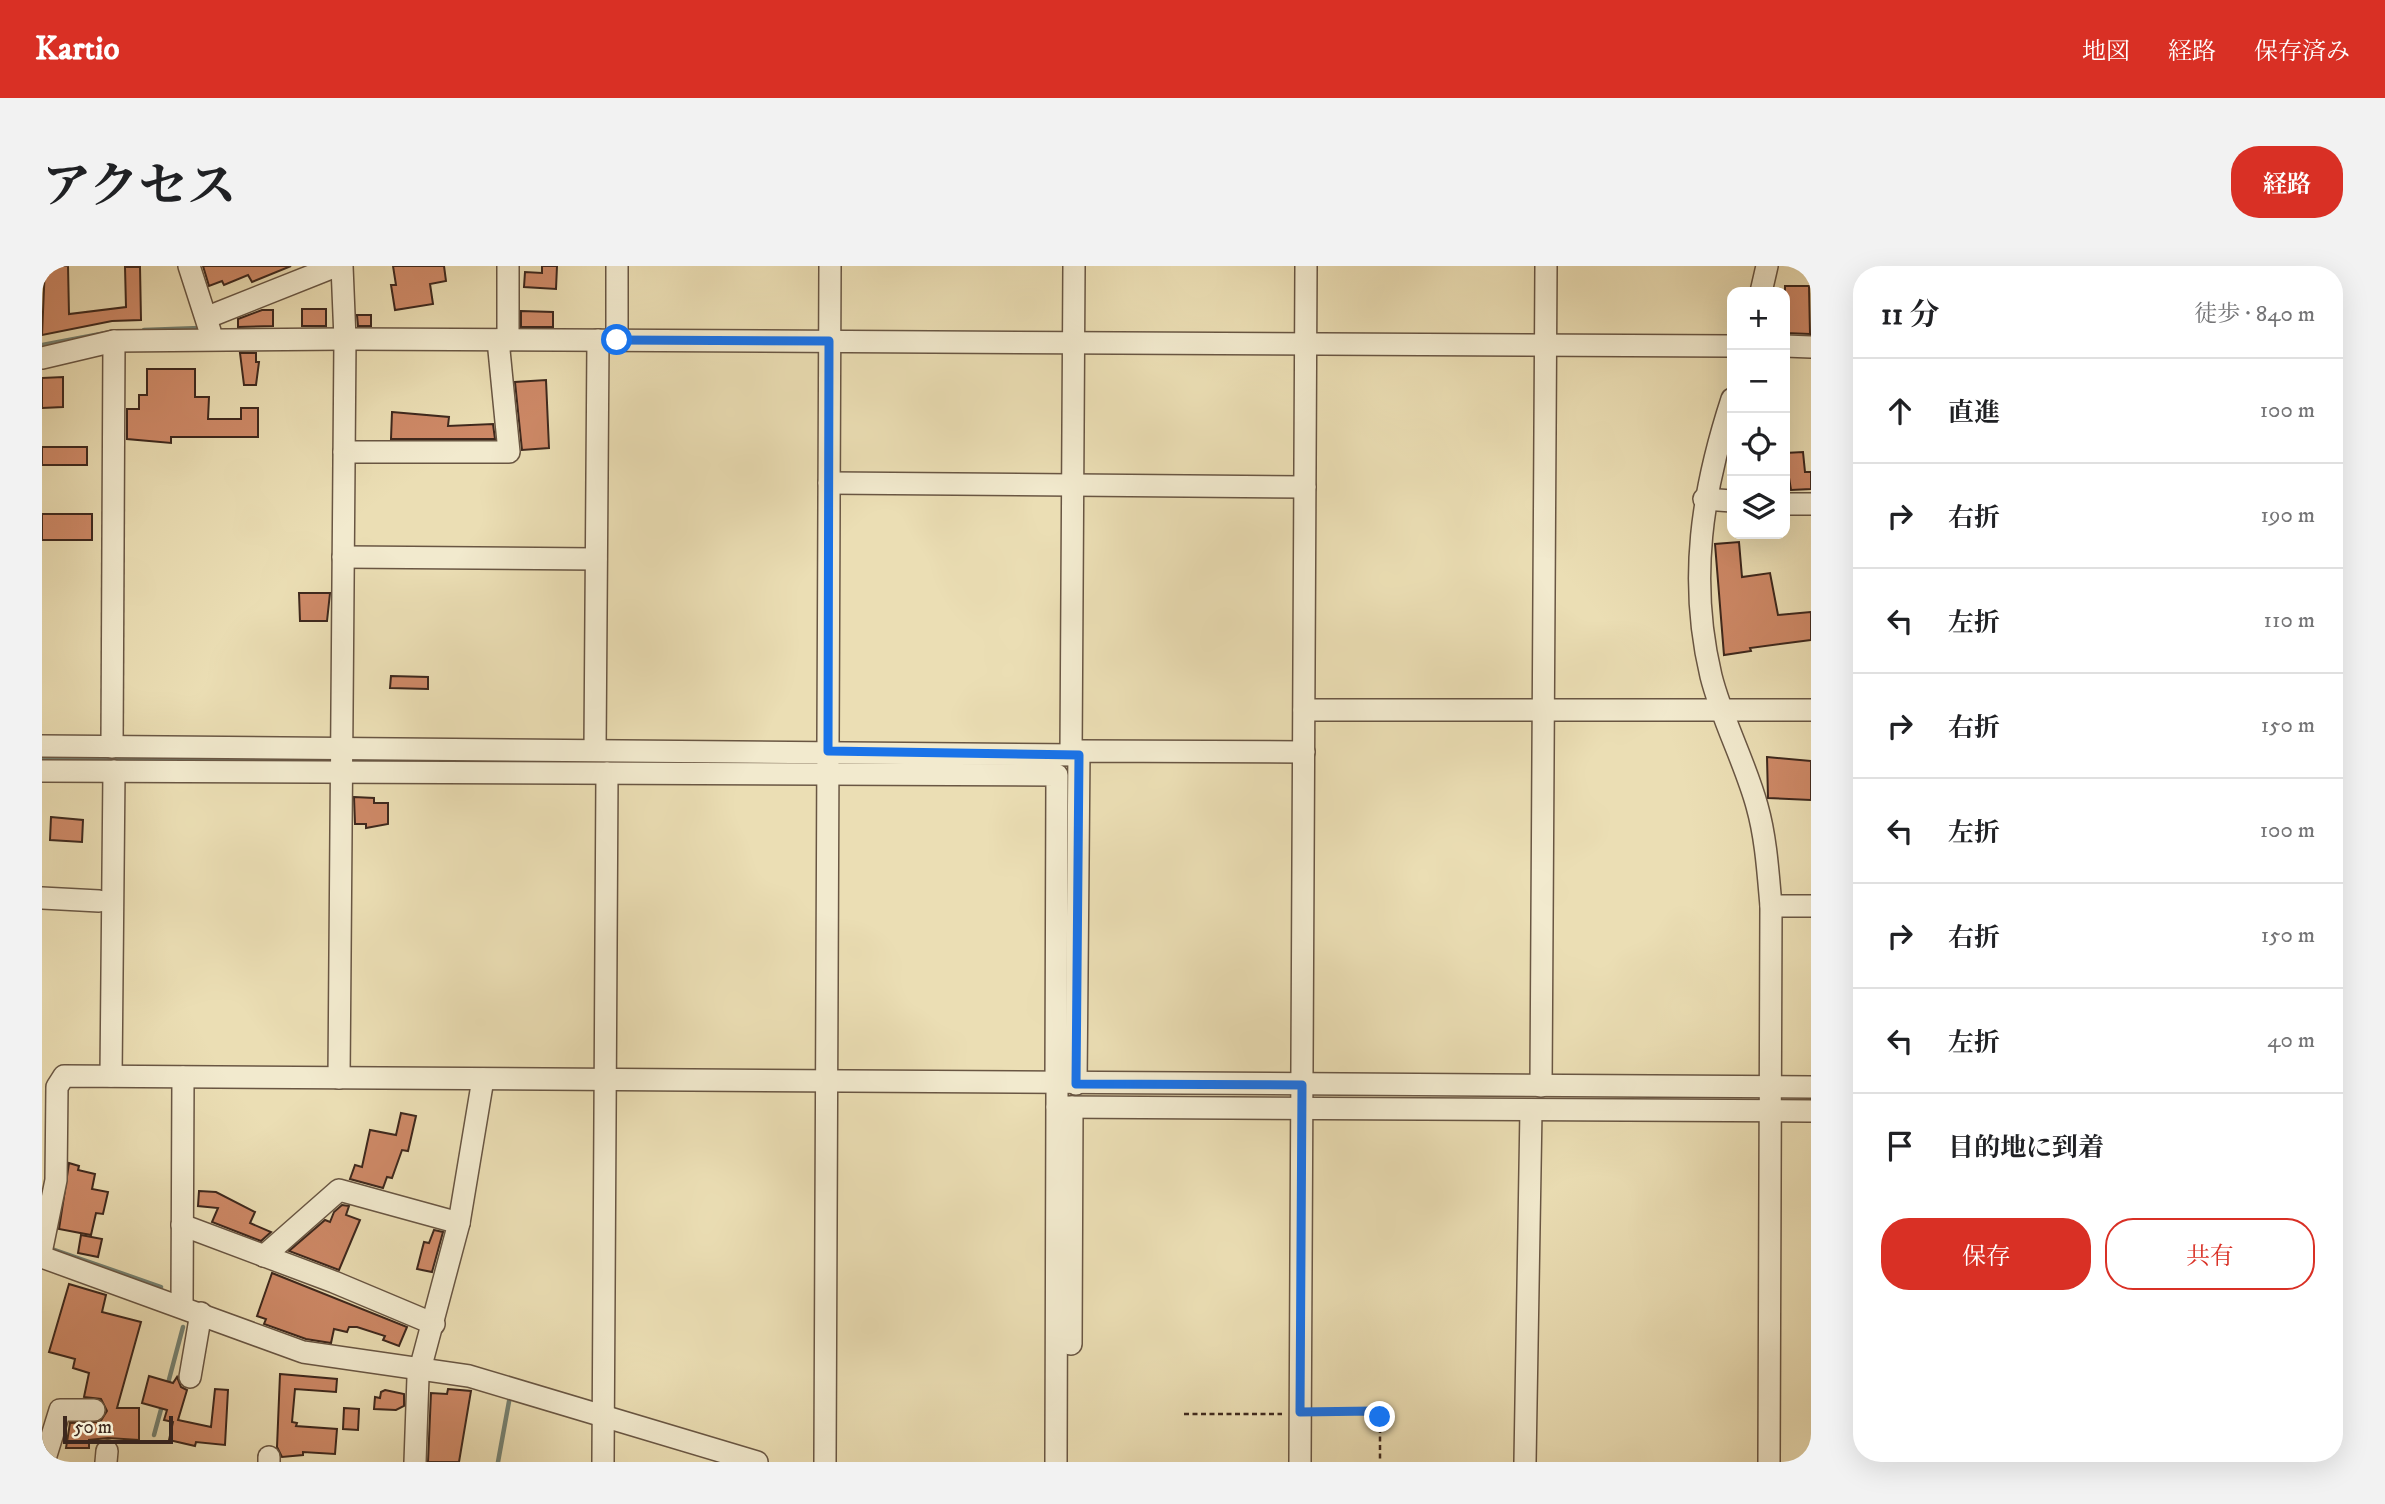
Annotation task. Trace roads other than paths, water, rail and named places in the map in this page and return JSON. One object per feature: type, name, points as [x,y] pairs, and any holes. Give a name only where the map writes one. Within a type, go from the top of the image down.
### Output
[{"type":"street","points":[[189,266],[208,317],[211,340]]},
{"type":"street","points":[[208,317],[334,266]]},
{"type":"street","points":[[339,1078],[345,339],[342,266]]},
{"type":"street","points":[[344,452],[509,452],[503,340],[508,266]]},
{"type":"street","points":[[602,750],[617,266]]},
{"type":"street","points":[[602,750],[596,559],[614,340],[630,266]]},
{"type":"street","points":[[825,1462],[830,266]]},
{"type":"street","points":[[1064,266],[1069,343]]},
{"type":"street","points":[[1063,1084],[1070,754],[1069,343],[1074,266]]},
{"type":"street","points":[[1300,1462],[1306,266]]},
{"type":"street","points":[[1534,266],[1540,345]]},
{"type":"street","points":[[1535,1086],[1540,345],[1546,266]]},
{"type":"street","points":[[1762,287],[1767,266]]},
{"type":"street","points":[[42,358],[109,342],[345,339],[1727,346]]},
{"type":"street","points":[[107,747],[109,342]]},
{"type":"street","points":[[1790,346],[1811,346]]},
{"type":"street","points":[[1727,413],[1704,499],[1698,566],[1699,604],[1711,678],[1757,806],[1766,853],[1771,906],[1769,1462]]},
{"type":"street","points":[[829,483],[1305,487]]},
{"type":"street","points":[[1704,499],[1727,501]]},
{"type":"street","points":[[1790,504],[1811,504]]},
{"type":"street","points":[[343,557],[596,559]]},
{"type":"street","points":[[1304,710],[1811,710]]},
{"type":"street","points":[[42,746],[1070,754],[1079,751],[1304,752]]},
{"type":"street","points":[[42,771],[1057,775],[1071,1462]]},
{"type":"street","points":[[105,1076],[99,901],[107,771]]},
{"type":"street","points":[[105,1076],[107,771]]},
{"type":"street","points":[[601,773],[598,1415],[603,1462]]},
{"type":"street","points":[[42,898],[99,901]]},
{"type":"street","points":[[1771,906],[1811,906]]},
{"type":"street","points":[[757,1462],[470,1376],[303,1352],[43,1258],[56,1180],[57,1087],[64,1076],[1063,1084],[1537,1110],[1811,1111]]},
{"type":"street","points":[[176,1077],[184,1307]]},
{"type":"street","points":[[176,1077],[184,1307],[190,1377]]},
{"type":"street","points":[[415,1462],[421,1367],[459,1223],[483,1079]]},
{"type":"street","points":[[1064,1107],[1535,1086],[1811,1087]]},
{"type":"street","points":[[1056,1462],[1064,1107]]},
{"type":"street","points":[[1525,1462],[1537,1110]]},
{"type":"street","points":[[1537,1110],[1539,1462]]},
{"type":"street","points":[[264,1256],[339,1190],[459,1223]]},
{"type":"street","points":[[182,1226],[434,1324]]},
{"type":"street","points":[[44,1462],[60,1410],[93,1410]]},
{"type":"street","points":[[591,1462],[598,1415]]},
{"type":"waterway","points":[[42,271],[44,266]]},
{"type":"waterway","points":[[144,330],[200,328]]},
{"type":"waterway","points":[[42,345],[111,332]]},
{"type":"waterway","points":[[42,759],[334,760]]},
{"type":"waterway","points":[[348,760],[716,762]]},
{"type":"waterway","points":[[49,1248],[161,1287]]},
{"type":"waterway","points":[[167,1387],[183,1327]]},
{"type":"waterway","points":[[498,1462],[510,1396]]},
{"type":"waterway","points":[[154,1435],[163,1402]]}]
